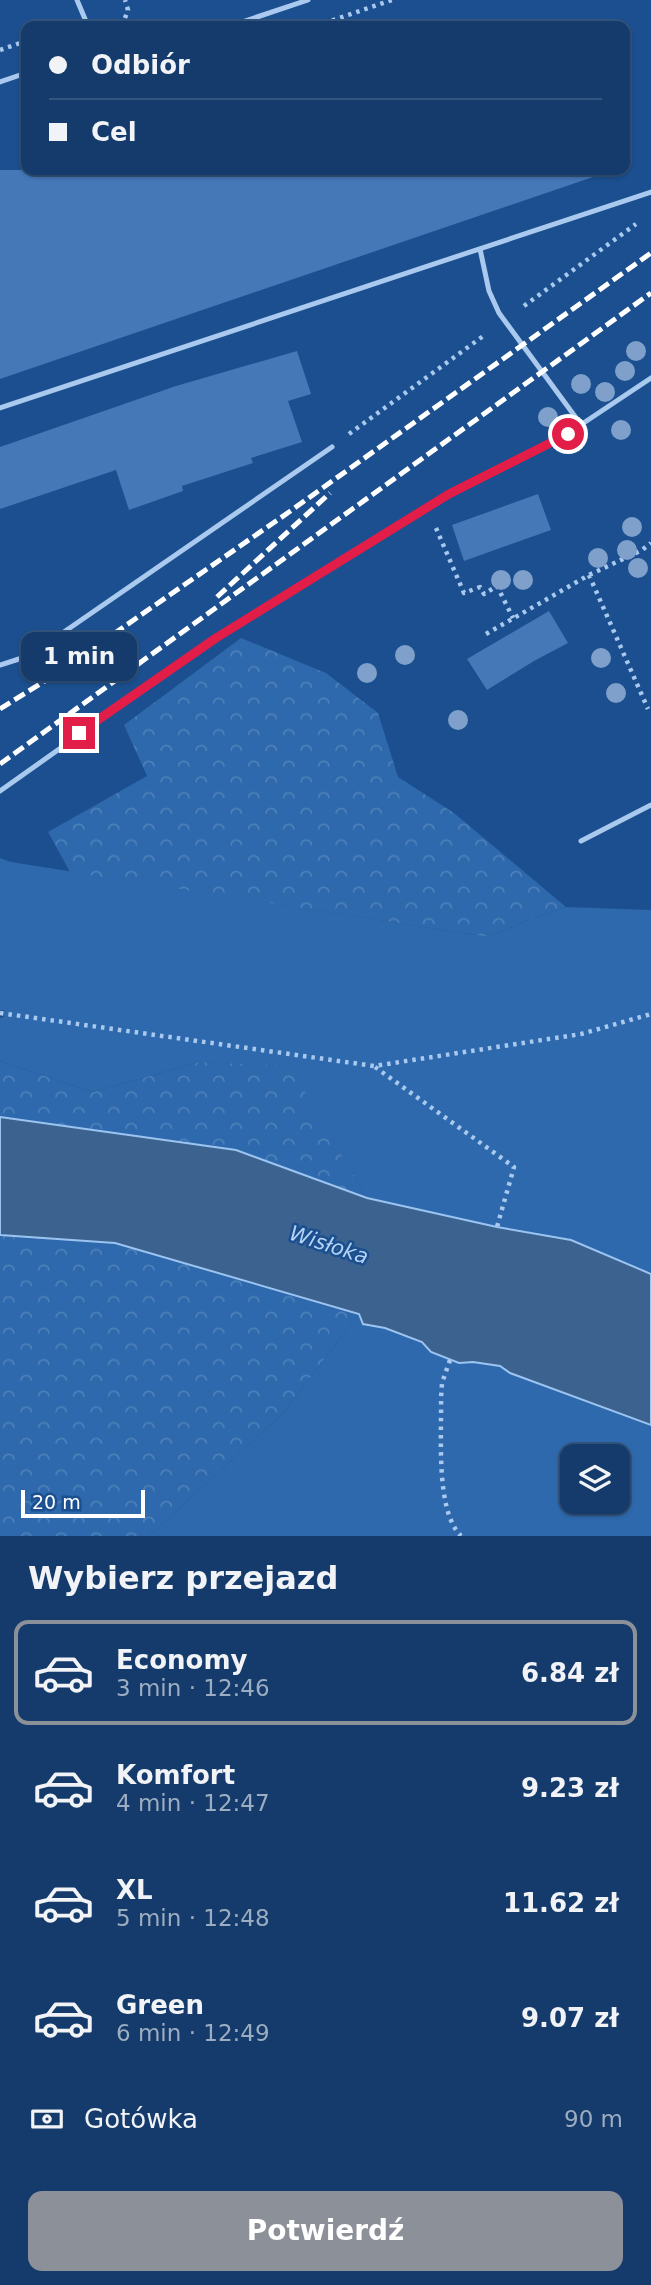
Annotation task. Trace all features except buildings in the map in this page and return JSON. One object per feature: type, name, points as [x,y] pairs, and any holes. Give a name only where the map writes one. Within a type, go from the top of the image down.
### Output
[{"type":"lane","points":[[77,0],[87,21]]},
{"type":"lane","points":[[245,21],[308,0]]},
{"type":"lane","points":[[0,82],[21,75]]},
{"type":"lane","points":[[0,408],[651,192]]},
{"type":"lane","points":[[480,249],[489,291],[499,313],[582,426]]},
{"type":"lane","points":[[0,790],[216,638],[449,494],[582,426],[651,378]]},
{"type":"lane","points":[[0,665],[22,658],[48,642],[332,447]]},
{"type":"lane","points":[[581,841],[651,805]]},
{"type":"path","points":[[124,21],[128,10],[125,0]]},
{"type":"path","points":[[329,21],[392,0]]},
{"type":"path","points":[[0,50],[21,43]]},
{"type":"path","points":[[427,507],[464,593],[480,587],[484,594],[497,586],[513,618]]},
{"type":"path","points":[[486,634],[651,543]]},
{"type":"path","points":[[589,575],[649,709]]},
{"type":"path","points":[[0,1013],[374,1066],[581,1034],[651,1014]]},
{"type":"path","points":[[374,1066],[514,1167],[496,1227]]},
{"type":"path","points":[[450,1360],[442,1383],[441,1398],[443,1486],[449,1517],[454,1529],[461,1536]]},
{"type":"green space","points":[[241,638],[326,673],[378,713],[398,777],[454,813],[566,907],[488,937],[70,872],[48,832],[147,776],[124,725]]},
{"type":"green space","points":[[0,858],[11,862],[488,937],[566,907],[651,910],[651,1274],[571,1240],[497,1227],[367,1198],[290,1067],[199,1062],[93,1092],[0,1061],[0,1018],[4,1017],[4,1010],[0,1010]]},
{"type":"green space","points":[[0,1061],[93,1092],[199,1062],[290,1066],[367,1198],[236,1150],[0,1117]]},
{"type":"green space","points":[[0,1235],[115,1243],[359,1314],[283,1413],[149,1536],[0,1536]]},
{"type":"green space","points":[[359,1314],[363,1324],[385,1328],[422,1342],[431,1352],[459,1363],[500,1366],[510,1373],[651,1425],[651,1536],[149,1536],[283,1413]]},
{"type":"water","name":"Wisłoka","points":[[0,1117],[236,1150],[367,1198],[497,1227],[571,1240],[651,1274],[651,1425],[510,1373],[500,1366],[459,1363],[431,1352],[422,1342],[385,1328],[363,1324],[359,1314],[115,1243],[0,1235]]},
{"type":"railway","points":[[0,709],[56,674],[289,512],[651,253]]},
{"type":"railway","points":[[0,764],[651,293]]},
{"type":"railway","points":[[217,597],[330,493]]},
{"type":"route","points":[[79,733],[216,638],[449,494],[568,434]]}]
